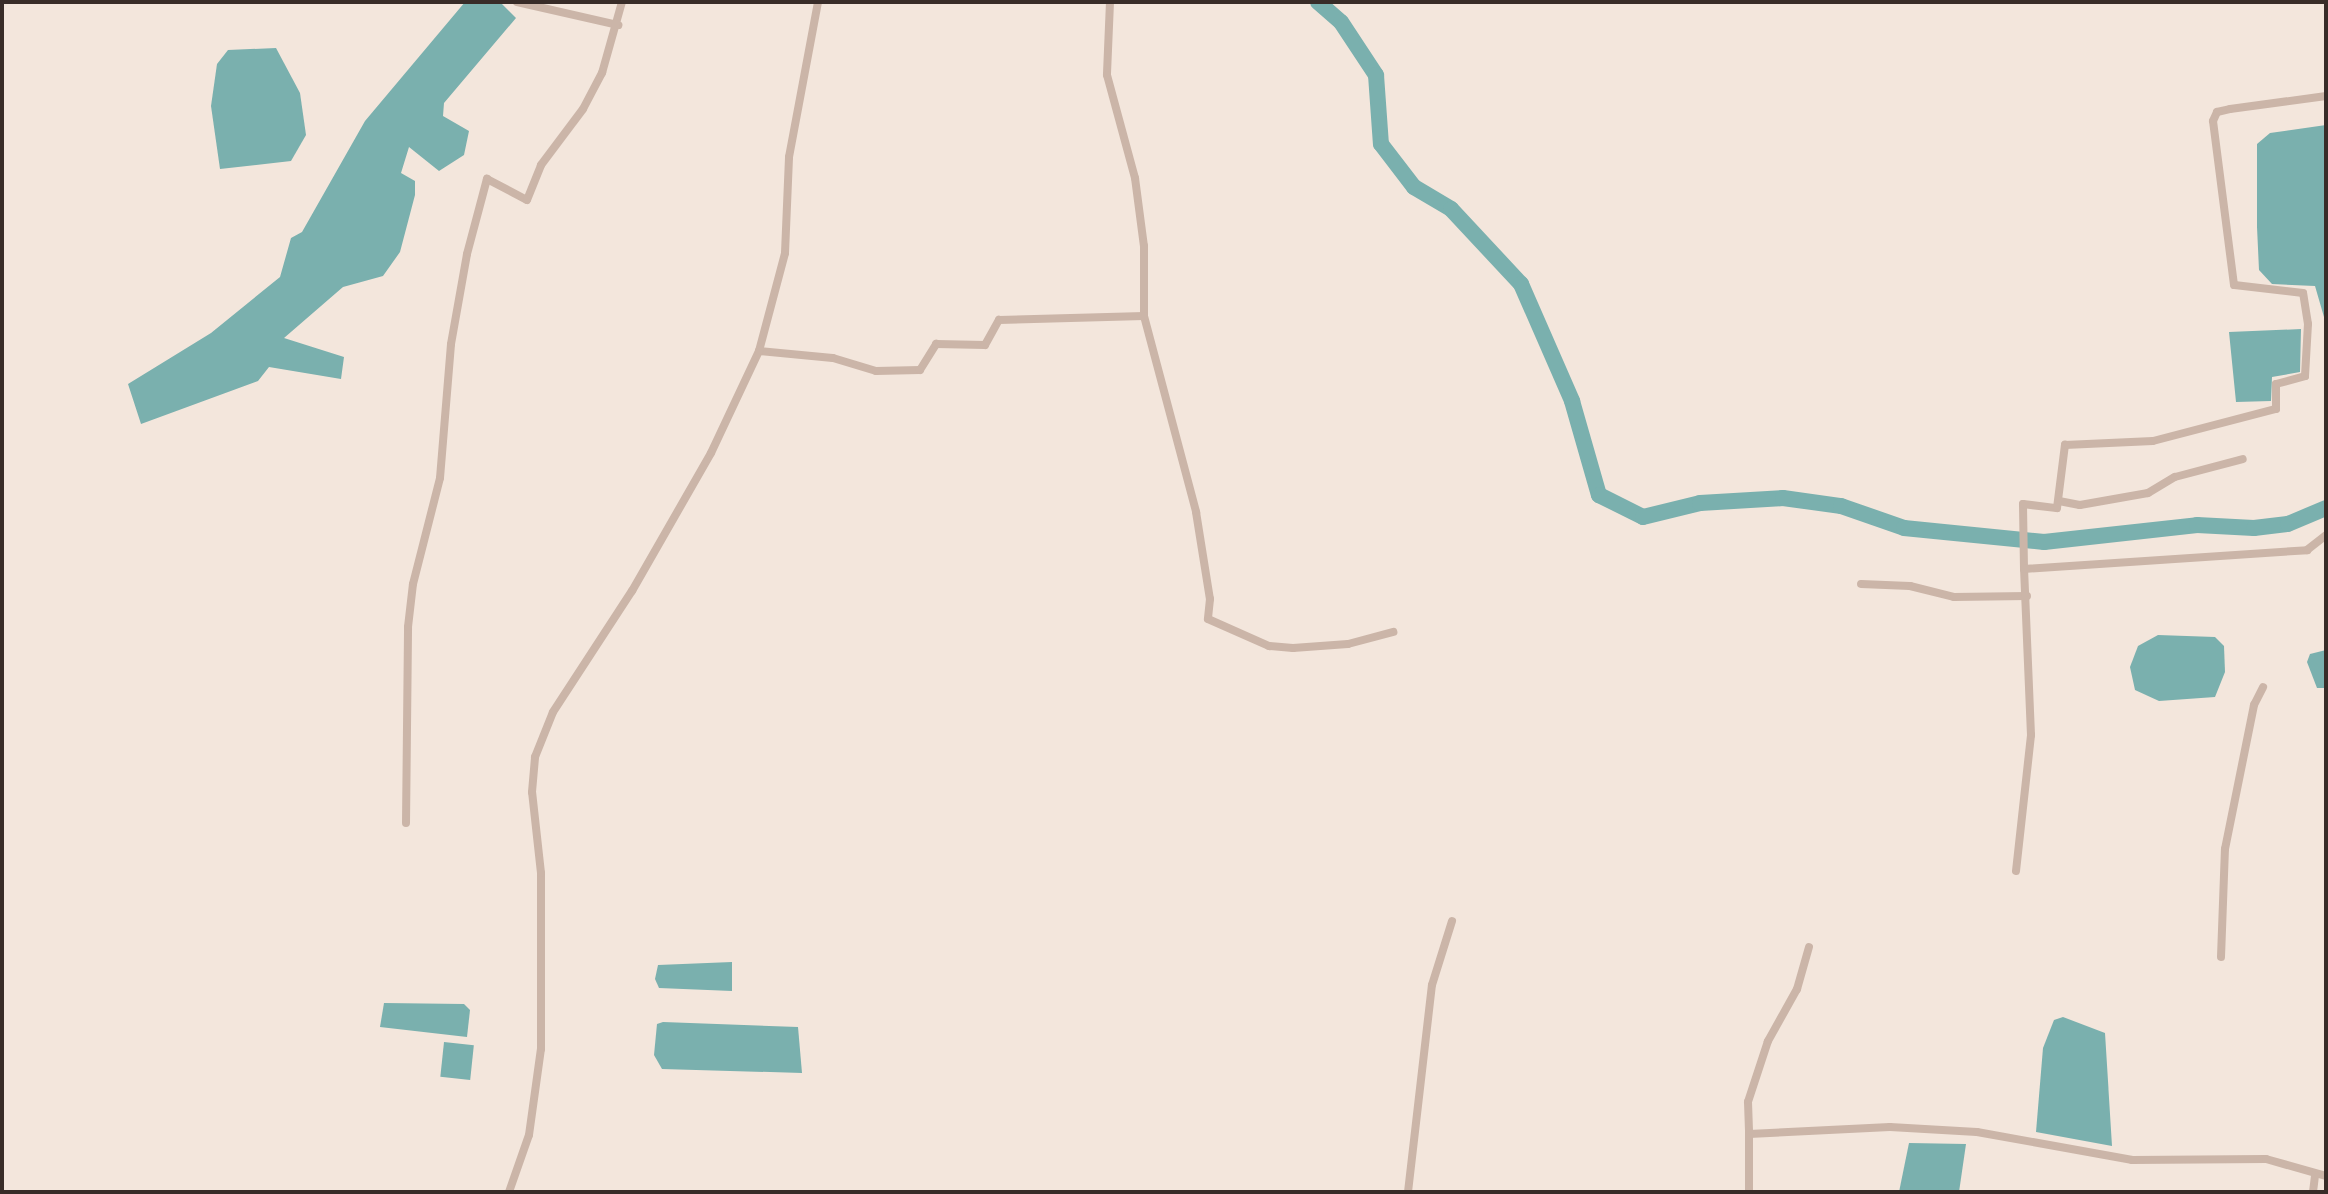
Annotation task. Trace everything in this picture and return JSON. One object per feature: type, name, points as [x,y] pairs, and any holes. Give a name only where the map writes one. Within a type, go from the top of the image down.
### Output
[{"type":"street","points":[[517,2],[618,25]]},
{"type":"street","points":[[406,823],[408,627],[413,584],[440,478],[451,344],[467,254],[487,179],[527,200],[541,165],[583,109],[618,25],[622,2]]},
{"type":"street","points":[[509,1192],[529,1135],[541,1049],[535,757],[553,712],[632,591],[710,453],[759,351],[785,253],[789,157],[818,2]]},
{"type":"street","points":[[1110,2],[1107,75],[1135,178],[1144,246],[1144,316],[1196,512],[1210,599],[1208,620],[1269,646],[1293,648],[1348,644],[1393,632]]},
{"type":"street","points":[[2016,871],[2031,735],[2023,504],[2057,508],[2065,445],[2153,441],[2276,410],[2276,384],[2303,380],[2308,324],[2303,293],[2234,285],[2213,121],[2217,112],[2230,109],[2326,96]]},
{"type":"street","points":[[759,351],[833,358],[876,370],[920,370],[936,344],[985,345],[999,320],[1144,316]]},
{"type":"street","points":[[2059,501],[2080,505],[2148,493],[2175,477],[2243,459]]},
{"type":"street","points":[[2024,569],[2307,550],[2326,535]]},
{"type":"street","points":[[1861,584],[1910,586],[1954,597],[2026,596]]},
{"type":"street","points":[[2221,957],[2225,849],[2254,705],[2263,687]]},
{"type":"street","points":[[1408,1192],[1432,985],[1452,921]]},
{"type":"street","points":[[1749,1192],[1748,1102],[1768,1041],[1797,989],[1809,947]]},
{"type":"street","points":[[1749,1134],[1891,1127],[1977,1132],[2133,1160],[2266,1160],[2326,1176]]},
{"type":"street","points":[[2313,1192],[2315,1175]]},
{"type":"water","points":[[465,2],[500,2],[516,18],[444,103],[443,116],[469,131],[464,155],[439,171],[409,147],[401,173],[415,181],[415,195],[400,252],[383,276],[343,287],[284,338],[344,357],[341,379],[269,367],[258,381],[141,424],[128,384],[211,333],[280,277],[291,238],[302,232],[365,121]]},
{"type":"water","points":[[276,48],[300,93],[306,135],[291,161],[220,169],[211,106],[217,64],[228,50]]},
{"type":"water","points":[[2326,125],[2326,324],[2315,286],[2272,284],[2259,270],[2257,144],[2270,133]]},
{"type":"water","points":[[2301,329],[2300,372],[2272,377],[2271,401],[2236,402],[2229,332]]},
{"type":"water","points":[[2158,635],[2215,637],[2224,646],[2225,672],[2215,697],[2159,701],[2135,690],[2130,667],[2138,646]]},
{"type":"water","points":[[2326,650],[2326,688],[2317,688],[2307,662],[2310,654]]},
{"type":"water","points":[[732,962],[732,991],[659,988],[655,979],[658,965]]},
{"type":"water","points":[[384,1003],[464,1004],[470,1010],[467,1037],[380,1027]]},
{"type":"water","points":[[2063,1017],[2105,1033],[2112,1146],[2036,1132],[2043,1048],[2054,1020]]},
{"type":"water","points":[[663,1022],[798,1027],[802,1073],[662,1069],[654,1055],[657,1024]]},
{"type":"water","points":[[444,1042],[474,1045],[470,1080],[440,1077]]},
{"type":"water","points":[[1909,1143],[1966,1144],[1959,1192],[1899,1192]]},
{"type":"waterway","points":[[1318,2],[1341,22],[1376,75],[1381,144],[1414,187],[1451,209],[1521,284],[1572,401],[1599,495],[1643,517],[1700,503],[1783,498],[1841,506],[1904,528],[2044,542],[2197,525],[2254,528],[2288,524],[2326,508]]}]
